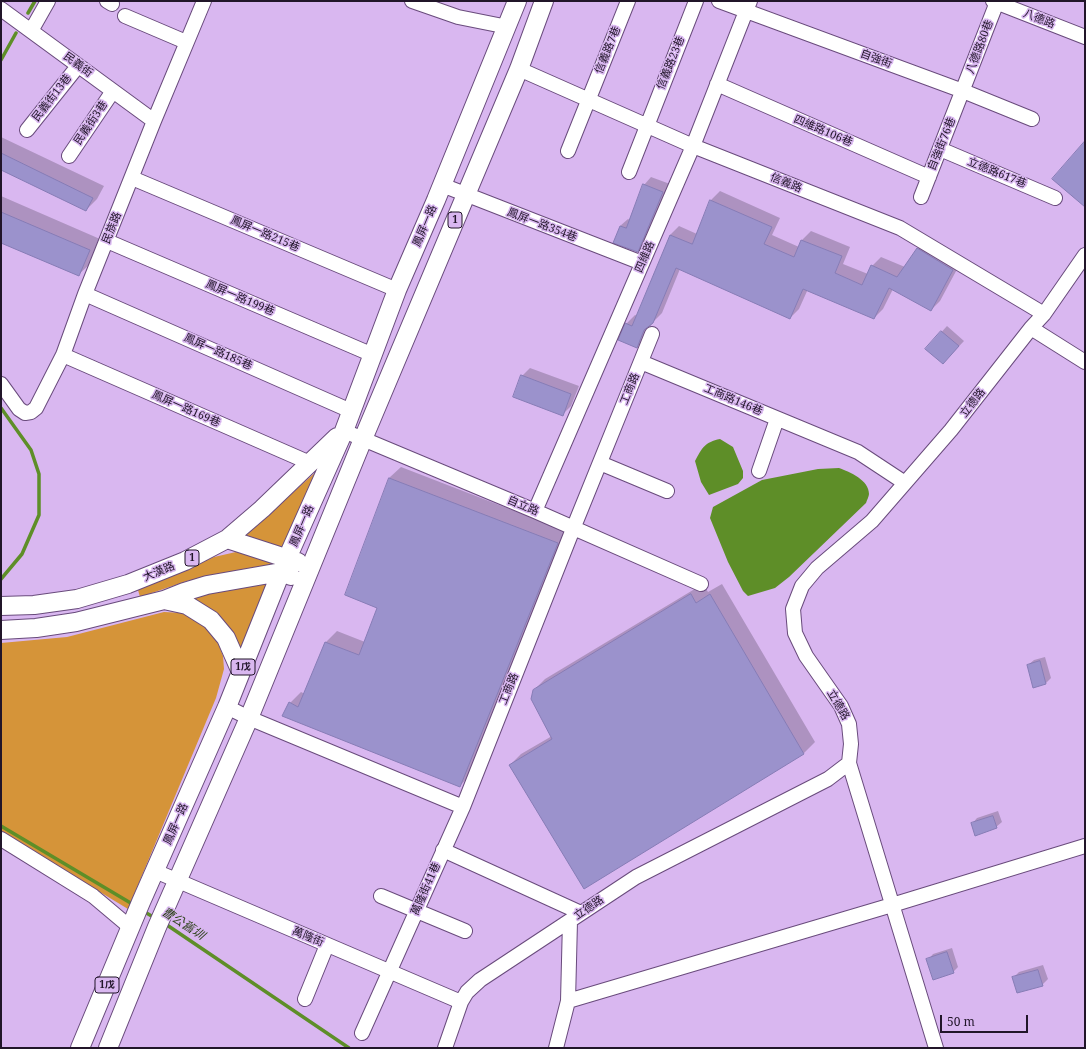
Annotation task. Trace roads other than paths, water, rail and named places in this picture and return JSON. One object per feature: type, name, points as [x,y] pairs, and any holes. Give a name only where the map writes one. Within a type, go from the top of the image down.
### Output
[{"type":"main road","name":"鳳屏一路","points":[[80,1048],[141,902],[227,707],[285,565],[344,431],[398,290],[508,27],[517,1]]},
{"type":"main road","name":"鳳屏一路","points":[[108,1048],[154,933],[248,718],[363,439],[519,69],[544,1]]},
{"type":"main road","name":"大漢路","points":[[1,606],[34,605],[77,599],[128,584],[185,561],[227,539],[262,509],[344,431]]},
{"type":"main road","points":[[227,539],[307,574]]},
{"type":"main road","points":[[1,630],[36,628],[76,622],[164,600],[207,585],[285,565]]},
{"type":"main road","points":[[164,600],[187,605],[211,620],[226,638],[241,672]]},
{"type":"street","points":[[31,31],[48,1]]},
{"type":"street","name":"民族路","points":[[1,384],[20,409],[25,413],[31,412],[36,408],[62,355],[154,121],[204,1]]},
{"type":"street","points":[[412,1],[458,17],[508,27]]},
{"type":"street","name":"信義路7巷","points":[[568,151],[628,1]]},
{"type":"street","name":"信義路23巷","points":[[629,172],[646,125],[696,1]]},
{"type":"street","name":"自強街","points":[[719,1],[748,6],[1032,119]]},
{"type":"street","name":"八德路","points":[[995,2],[1085,37]]},
{"type":"street","name":"八德路80巷","points":[[963,91],[995,2]]},
{"type":"street","name":"四維路","points":[[535,511],[693,146],[748,6]]},
{"type":"street","name":"民義街","points":[[1,10],[154,121]]},
{"type":"street","points":[[125,16],[186,42]]},
{"type":"street","name":"民義街13巷","points":[[27,130],[78,66]]},
{"type":"street","name":"信義路","points":[[519,69],[693,146],[900,228],[1044,314]]},
{"type":"street","name":"四維路106巷","points":[[717,84],[929,177]]},
{"type":"street","name":"民義街3巷","points":[[69,156],[113,91]]},
{"type":"street","name":"自強街76巷","points":[[921,197],[963,91]]},
{"type":"street","name":"立德路617巷","points":[[940,150],[1055,198]]},
{"type":"street","name":"鳳屏一路215巷","points":[[132,178],[398,290]]},
{"type":"street","name":"鳳屏一路354巷","points":[[442,185],[642,264]]},
{"type":"street","name":"鳳屏一路199巷","points":[[107,241],[373,355]]},
{"type":"street","name":"立德路","points":[[445,1048],[461,1002],[467,992],[480,980],[636,877],[828,779],[849,763],[851,744],[849,724],[841,706],[806,656],[795,633],[793,610],[802,586],[816,568],[872,521],[951,430],[1031,328],[1044,314],[1085,255]]},
{"type":"street","name":"鳳屏一路185巷","points":[[85,294],[351,411]]},
{"type":"street","points":[[1031,328],[1085,362]]},
{"type":"street","name":"工商路","points":[[463,807],[652,334]]},
{"type":"street","name":"鳳屏一路169巷","points":[[62,355],[310,463]]},
{"type":"street","name":"工商路146巷","points":[[641,362],[858,452],[905,483]]},
{"type":"street","points":[[759,471],[777,419]]},
{"type":"street","name":"自立路","points":[[344,431],[535,511],[701,584]]},
{"type":"street","points":[[600,463],[667,491]]},
{"type":"street","points":[[227,707],[248,718],[463,807]]},
{"type":"street","points":[[849,763],[936,1048]]},
{"type":"street","name":"萬隆街41巷","points":[[362,1033],[388,971],[463,807]]},
{"type":"street","points":[[1,839],[93,896],[132,925]]},
{"type":"street","points":[[568,1001],[1085,846]]},
{"type":"street","points":[[444,850],[575,917],[568,1001],[556,1048]]},
{"type":"street","name":"萬隆街","points":[[155,871],[177,882],[461,1002]]},
{"type":"street","points":[[381,896],[465,930]]},
{"type":"street","points":[[305,999],[327,945]]},
{"type":"waterway","name":"曹公舊圳","points":[[28,13],[35,1]]},
{"type":"waterway","name":"曹公舊圳","points":[[1,60],[16,33]]},
{"type":"waterway","name":"曹公舊圳","points":[[1,408],[31,450],[39,474],[39,515],[22,554],[1,579]]},
{"type":"waterway","name":"曹公舊圳","points":[[1,826],[134,905]]},
{"type":"waterway","name":"曹公舊圳","points":[[143,911],[155,918]]},
{"type":"waterway","name":"曹公舊圳","points":[[164,923],[349,1048]]}]
